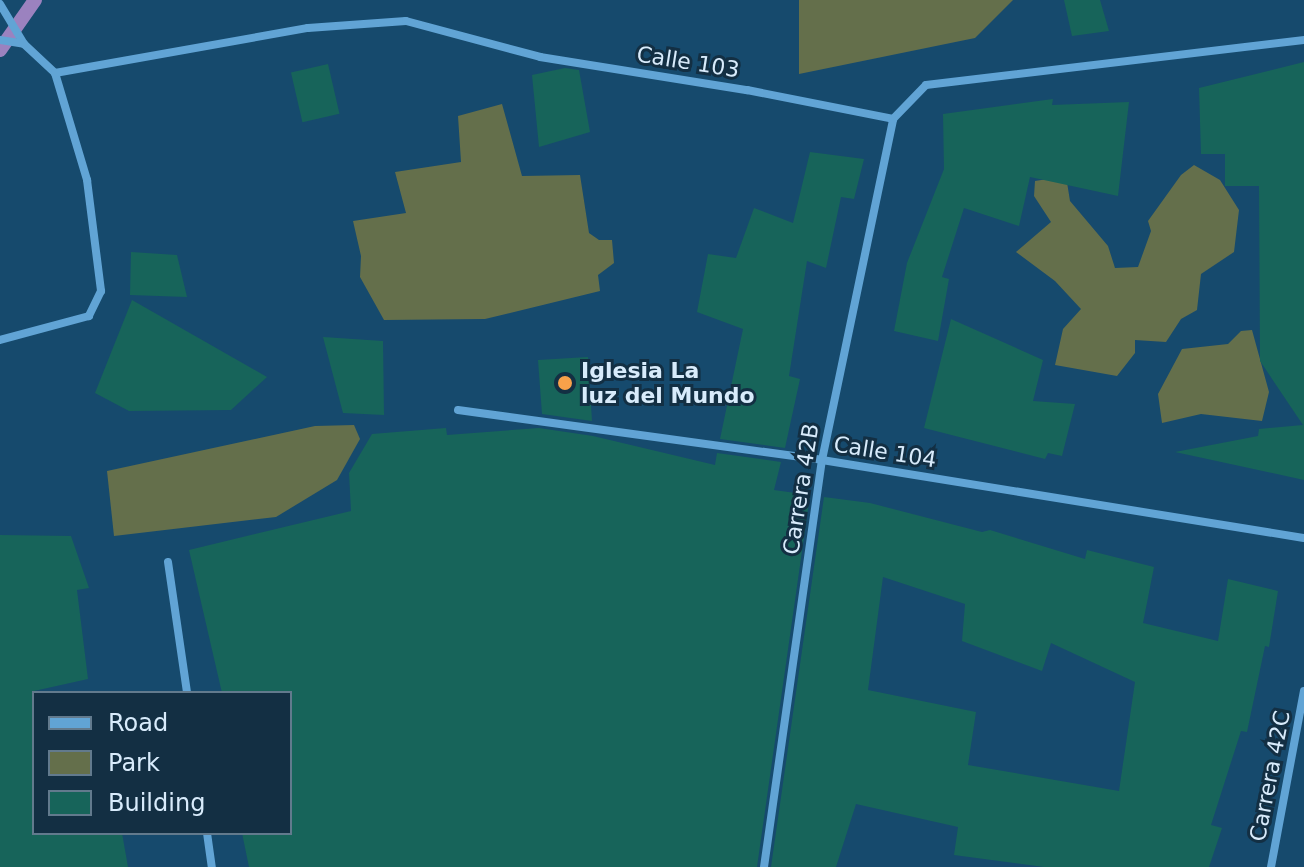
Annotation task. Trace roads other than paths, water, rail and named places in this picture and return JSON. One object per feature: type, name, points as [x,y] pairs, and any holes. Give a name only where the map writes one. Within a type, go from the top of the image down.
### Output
[{"type":"street","points":[[0,4],[24,44],[55,73],[89,194],[101,291],[89,316],[0,340]]},
{"type":"street","name":"Calle 103","points":[[55,73],[308,28],[406,21],[540,57],[747,90],[893,119]]},
{"type":"street","points":[[0,40],[24,44]]},
{"type":"street","points":[[893,119],[926,85],[1304,40]]},
{"type":"street","name":"Carrera 42B","points":[[764,867],[822,460],[893,119]]},
{"type":"street","name":"Calle 104","points":[[458,410],[822,460],[1304,538]]},
{"type":"street","points":[[168,562],[187,691]]},
{"type":"street","name":"Carrera 42C","points":[[1271,867],[1304,691]]},
{"type":"street","points":[[207,835],[212,867]]},
{"type":"waterway","points":[[0,50],[35,0]]},
{"type":"place","name":"Iglesia La luz del Mundo","points":[[565,383]]}]
